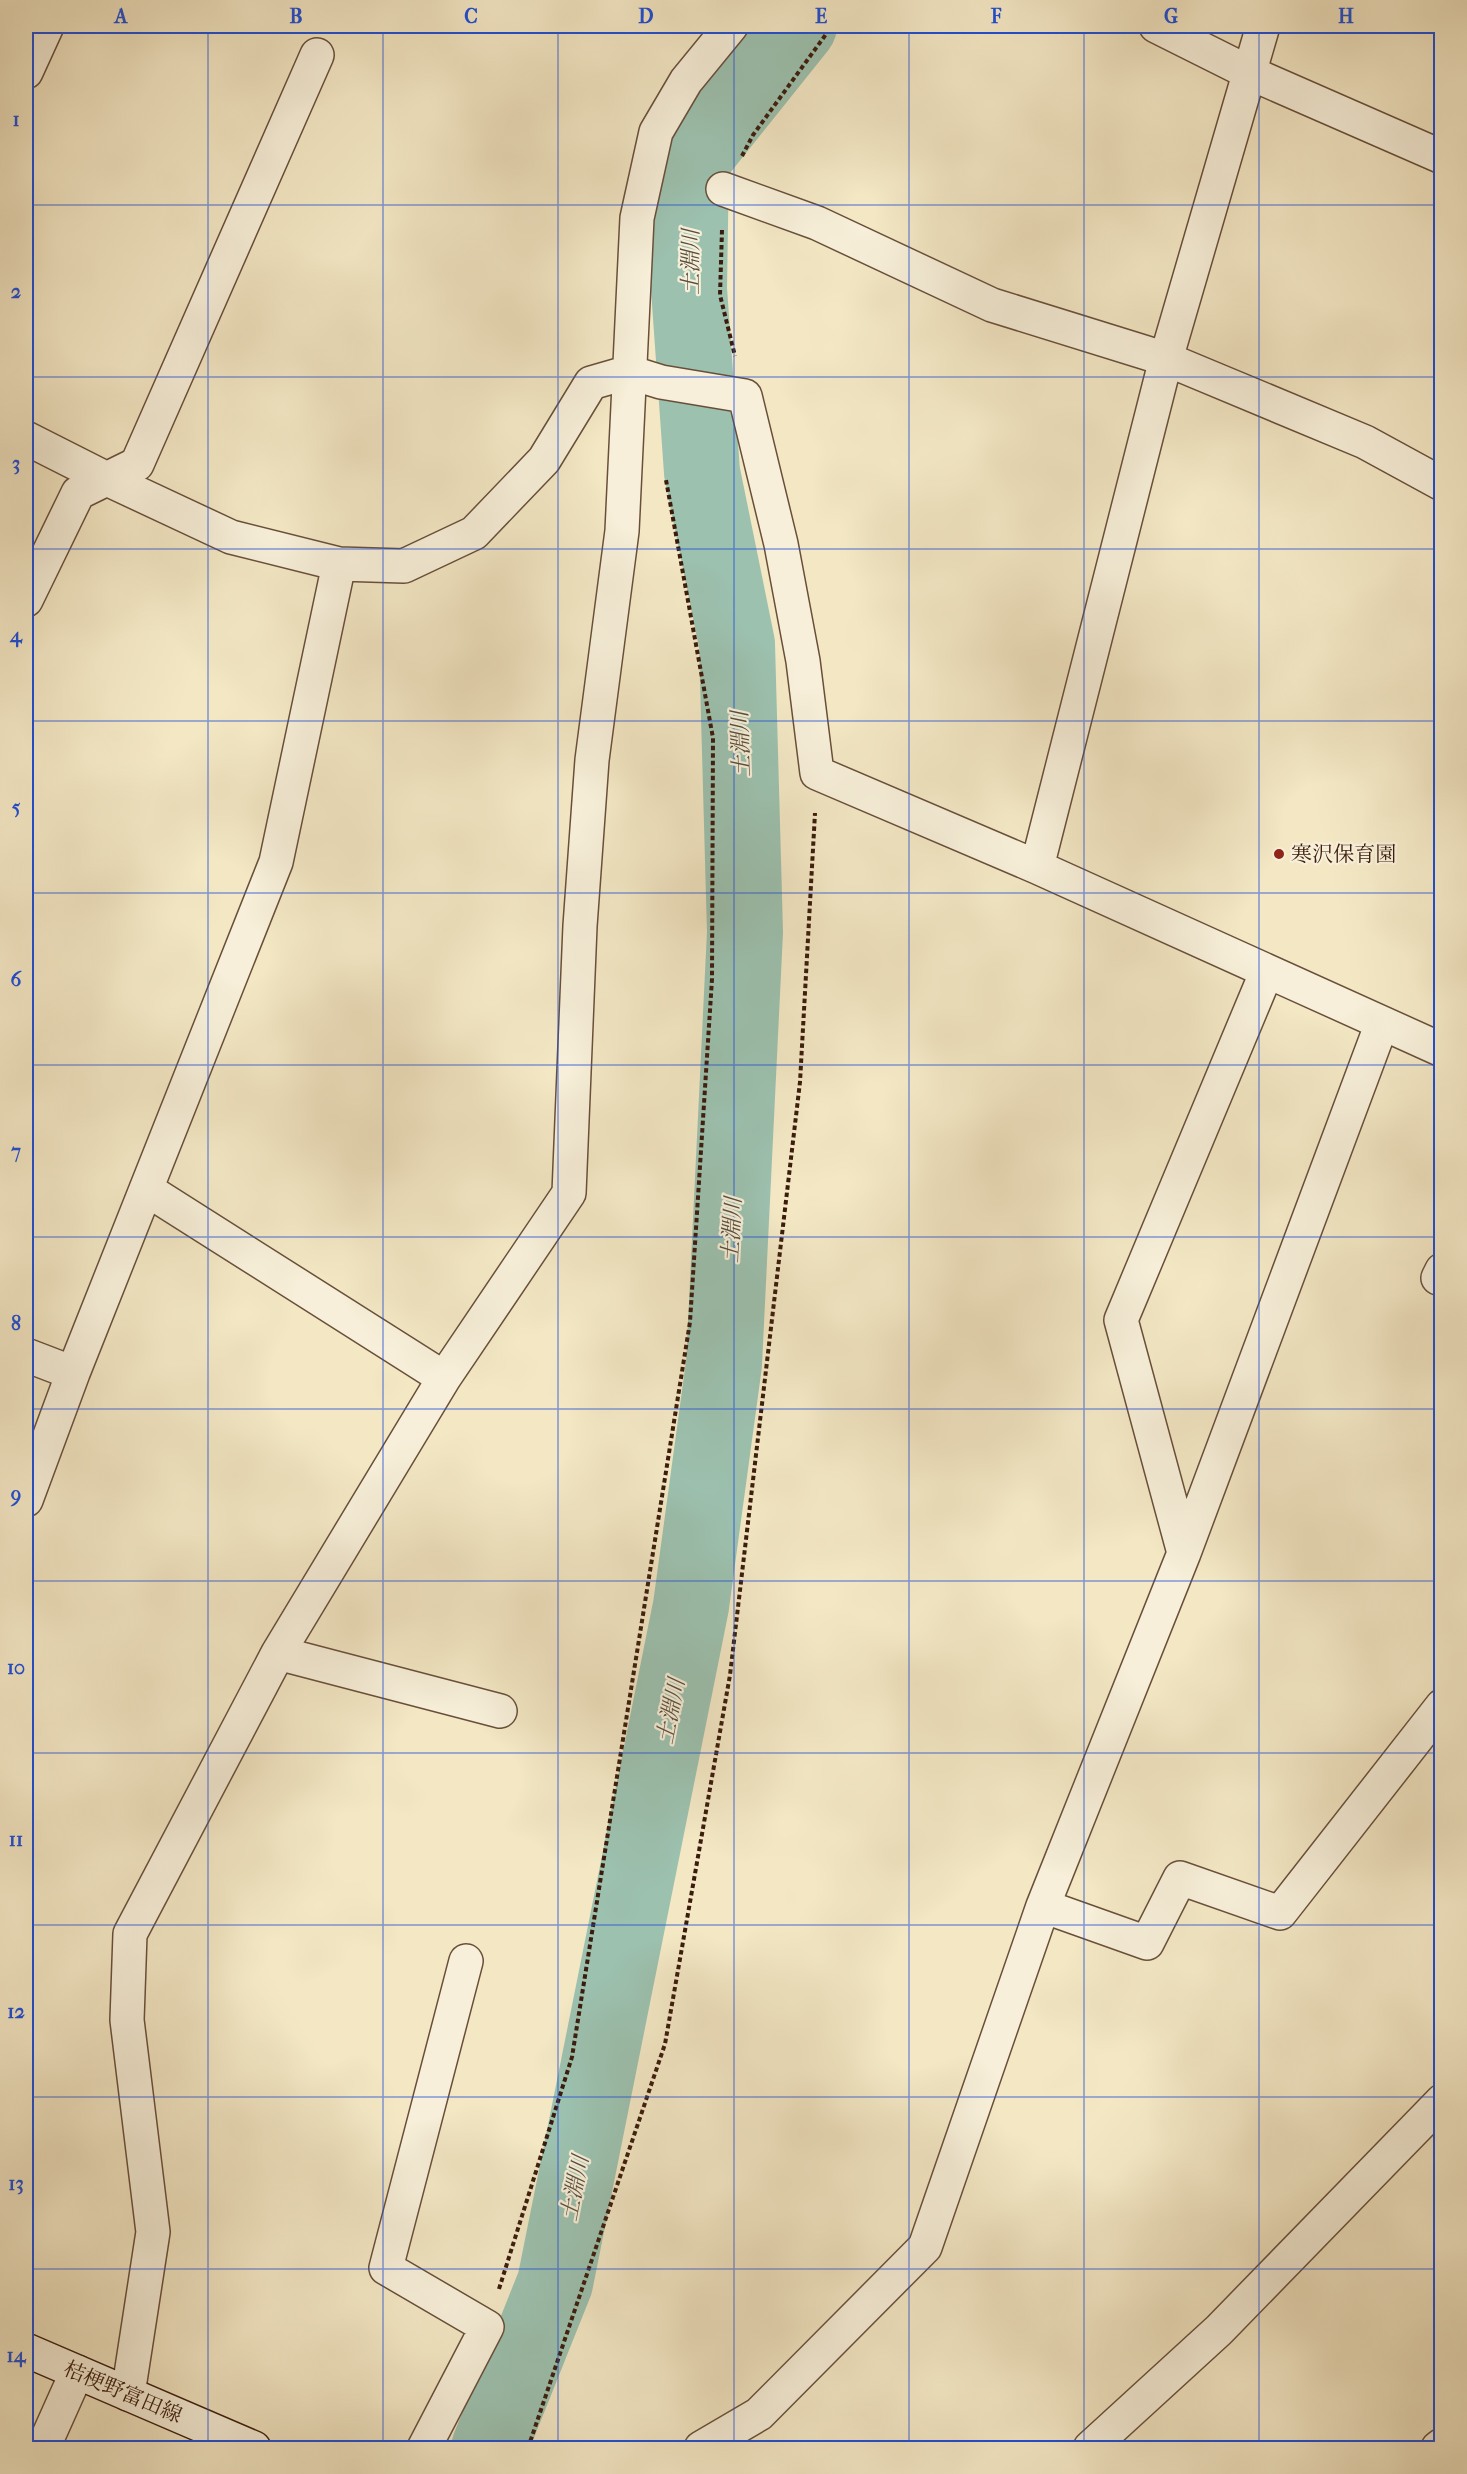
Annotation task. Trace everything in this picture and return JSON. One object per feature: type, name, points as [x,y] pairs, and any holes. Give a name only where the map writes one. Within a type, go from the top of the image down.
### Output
[{"type":"street","points":[[26,72],[47,26]]},
{"type":"street","points":[[128,2394],[153,2232],[127,2020],[130,1934],[278,1653],[444,1378],[569,1193],[580,926],[592,760],[622,531],[637,218],[656,132],[686,81],[731,26]]},
{"type":"street","points":[[1156,26],[1250,73],[1442,157]]},
{"type":"street","points":[[1037,867],[1166,359],[1263,26]]},
{"type":"street","points":[[26,600],[78,492],[137,464],[317,55]]},
{"type":"street","points":[[723,189],[817,224],[992,305],[1166,359],[1365,442],[1442,484]]},
{"type":"street","points":[[26,438],[231,537],[339,564],[404,566],[474,533],[543,460],[591,382],[629,372],[661,382],[745,396],[781,544],[803,661],[817,773],[1037,867],[1442,1050]]},
{"type":"street","points":[[26,1500],[73,1373],[276,862],[339,564]]},
{"type":"street","points":[[1184,1553],[1121,1320],[1267,971]]},
{"type":"street","points":[[701,2448],[759,2414],[925,2247],[1043,1906],[1184,1553],[1382,1023]]},
{"type":"street","points":[[146,1189],[444,1378]]},
{"type":"street","points":[[1442,1270],[1438,1278],[1442,1279]]},
{"type":"street","points":[[26,1355],[73,1373]]},
{"type":"street","points":[[278,1653],[500,1711]]},
{"type":"street","points":[[1043,1906],[1147,1943],[1180,1878],[1280,1913],[1442,1706]]},
{"type":"street","points":[[424,2448],[487,2327],[386,2268],[466,1961]]},
{"type":"street","points":[[1090,2448],[1219,2330],[1442,2101]]},
{"type":"street","name":"桔梗野富田線","points":[[26,2350],[254,2448]]},
{"type":"street","points":[[43,2448],[77,2372]]},
{"type":"street","points":[[1438,2448],[1442,2445]]},
{"type":"path","points":[[487,2327],[572,2057],[690,1322],[712,979],[713,738],[664,473]]},
{"type":"path","points":[[528,2448],[665,2044],[730,1675],[800,1082],[817,773]]},
{"type":"waterway","name":"土淵川","points":[[489,2448],[555,2283],[691,1606],[724,1364],[745,932],[737,644],[702,472],[689,289],[691,161],[799,26]]},
{"type":"place","name":"寒沢保育園","points":[[1279,854]]}]
